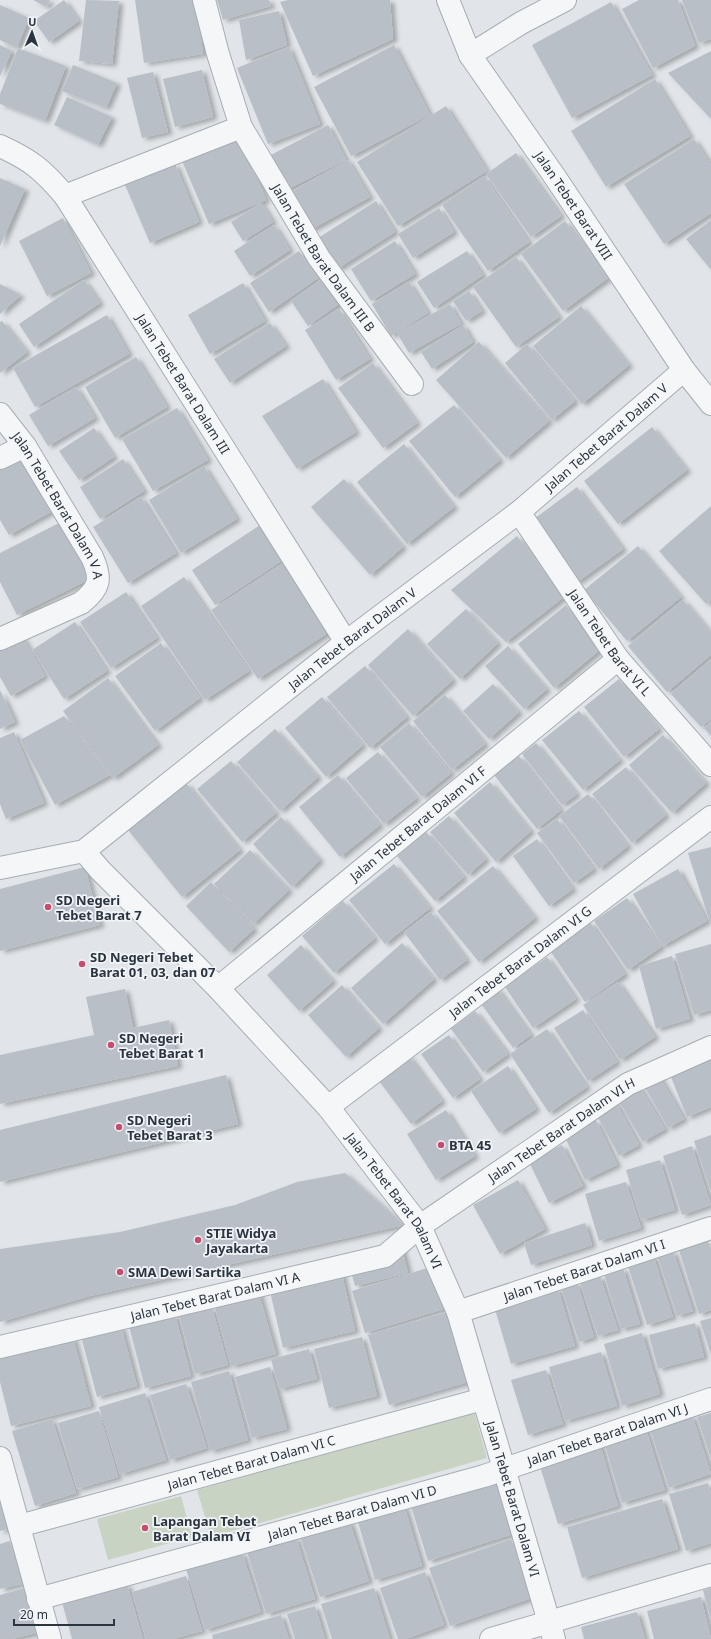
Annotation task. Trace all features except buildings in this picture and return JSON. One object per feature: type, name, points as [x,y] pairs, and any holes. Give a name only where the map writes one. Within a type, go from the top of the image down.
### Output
[{"type":"street","name":"Jalan Tebet Barat Dalam III B","points":[[204,0],[218,54],[241,127],[319,258],[412,384]]},
{"type":"street","name":"Jalan Tebet Barat VIII","points":[[448,0],[470,55],[555,177],[684,370],[711,404]]},
{"type":"street","points":[[470,55],[521,23],[564,0]]},
{"type":"street","points":[[65,196],[241,127]]},
{"type":"street","name":"Jalan Tebet Barat Dalam III","points":[[0,146],[26,158],[47,174],[65,196],[346,642]]},
{"type":"street","name":"Jalan Tebet Barat Dalam V","points":[[0,868],[84,851],[346,642],[519,512],[684,370]]},
{"type":"street","name":"Jalan Tebet Barat Dalam V A","points":[[0,414],[26,446],[92,557],[98,571],[99,582],[92,595],[81,603],[0,639]]},
{"type":"street","points":[[0,458],[26,446]]},
{"type":"street","name":"Jalan Tebet Barat VI L","points":[[519,512],[618,659],[711,765]]},
{"type":"street","name":"Jalan Tebet Barat Dalam VI F","points":[[218,988],[618,659]]},
{"type":"street","name":"Jalan Tebet Barat Dalam VI G","points":[[328,1106],[711,817]]},
{"type":"street","name":"Jalan Tebet Barat Dalam VI","points":[[84,851],[100,870],[218,988],[328,1106],[420,1226],[458,1312],[551,1631]]},
{"type":"street","name":"Jalan Tebet Barat Dalam VI H","points":[[420,1226],[628,1084],[711,1047]]},
{"type":"street","name":"Jalan Tebet Barat Dalam VI A","points":[[0,1347],[384,1256],[420,1226]]},
{"type":"street","name":"Jalan Tebet Barat Dalam VI I","points":[[458,1312],[711,1228]]},
{"type":"street","name":"Jalan Tebet Barat Dalam VI C","points":[[19,1526],[483,1399]]},
{"type":"street","name":"Jalan Tebet Barat Dalam VI J","points":[[504,1469],[711,1399]]},
{"type":"street","points":[[0,1458],[50,1639]]},
{"type":"street","name":"Jalan Tebet Barat Dalam VI D","points":[[38,1599],[504,1469]]},
{"type":"street","points":[[491,1639],[551,1631],[711,1575]]},
{"type":"green space","points":[[474,1411],[487,1458],[211,1537],[197,1490]]},
{"type":"green space","name":"Lapangan Tebet Barat Dalam VI","points":[[181,1496],[192,1537],[108,1560],[97,1519]]},
{"type":"place","name":"SD Negeri Tebet Barat 7","points":[[48,907]]},
{"type":"place","name":"SD Negeri Tebet Barat 01, 03, dan 07","points":[[82,964]]},
{"type":"place","name":"SD Negeri Tebet Barat 1","points":[[111,1045]]},
{"type":"place","name":"SD Negeri Tebet Barat 3","points":[[119,1127]]},
{"type":"place","name":"BTA 45","points":[[441,1145]]},
{"type":"place","name":"STIE Widya Jayakarta","points":[[198,1240]]},
{"type":"place","name":"SMA Dewi Sartika","points":[[120,1272]]},
{"type":"place","name":"Lapangan Tebet Barat Dalam VI","points":[[145,1528]]}]
